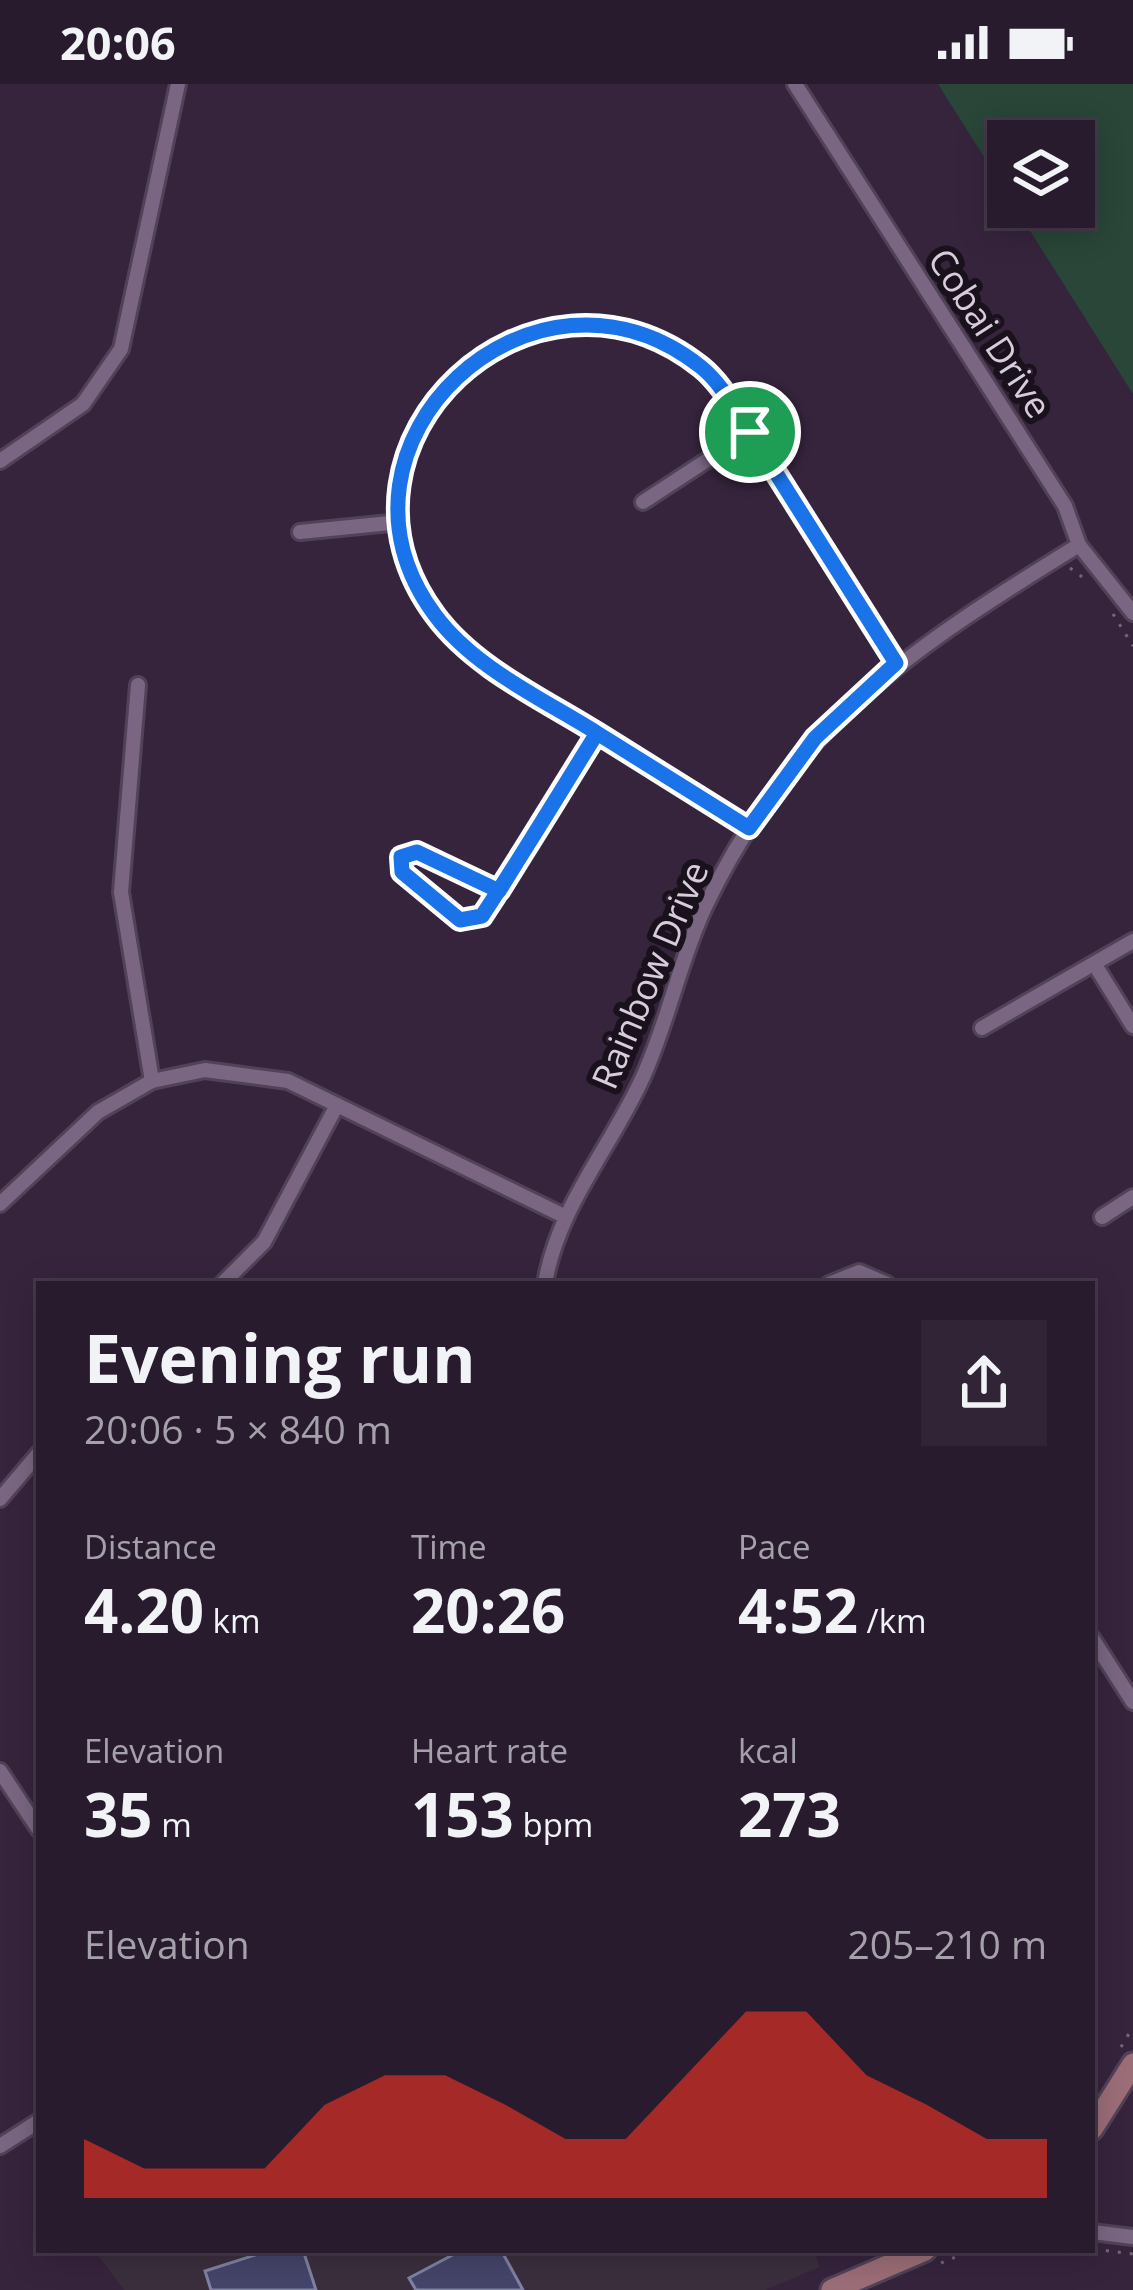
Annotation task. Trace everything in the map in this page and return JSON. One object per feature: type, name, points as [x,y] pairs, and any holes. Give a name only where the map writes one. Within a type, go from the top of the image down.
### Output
[{"type":"street","points":[[0,460],[83,404],[121,349],[178,84]]},
{"type":"street","name":"Cobai Drive","points":[[796,84],[1064,506],[1079,545],[1133,613]]},
{"type":"street","points":[[749,828],[455,638],[422,596],[400,522],[404,470],[429,408],[468,365],[528,334],[601,326],[655,340],[704,370],[750,432],[896,663]]},
{"type":"street","points":[[643,502],[750,432]]},
{"type":"street","points":[[300,532],[400,522]]},
{"type":"street","name":"Rainbow Drive","points":[[546,1281],[566,1217],[636,1093],[698,922],[749,828],[815,738],[896,663],[1079,545]]},
{"type":"street","points":[[137,685],[121,892],[152,1081]]},
{"type":"street","points":[[499,891],[417,852],[399,860],[402,872],[464,921],[479,919],[499,891],[597,733]]},
{"type":"street","points":[[982,1028],[1133,940]]},
{"type":"street","points":[[1095,965],[1133,1026]]},
{"type":"street","points":[[0,1204],[98,1112],[152,1081],[205,1070],[248,1072],[288,1082],[566,1217]]},
{"type":"street","points":[[230,1281],[264,1242],[337,1105]]},
{"type":"street","points":[[1102,1217],[1133,1197]]},
{"type":"street","points":[[836,1281],[859,1272],[880,1281]]},
{"type":"street","points":[[0,1499],[36,1457]]},
{"type":"street","points":[[24,1472],[36,1482]]},
{"type":"street","points":[[1095,1643],[1133,1702]]},
{"type":"street","points":[[0,1771],[36,1825]]},
{"type":"street","points":[[1095,2124],[1133,2064]]},
{"type":"street","points":[[0,2145],[36,2123]]},
{"type":"street","points":[[1095,2232],[1133,2237]]},
{"type":"street","points":[[832,2290],[918,2253]]},
{"type":"path","points":[[1062,556],[1075,576],[1094,586]]},
{"type":"path","points":[[1111,612],[1133,646]]},
{"type":"path","points":[[1095,2248],[1133,2254]]},
{"type":"shaded area","points":[[96,2253],[814,2253],[820,2267],[765,2290],[124,2290]]},
{"type":"green space","points":[[938,84],[1133,84],[1133,394],[1028,228],[1095,228],[1095,120],[987,120],[987,162]]},
{"type":"building","points":[[262,2253],[304,2253],[316,2290],[211,2290],[205,2271]]},
{"type":"building","points":[[456,2253],[503,2253],[523,2290],[416,2290],[409,2278]]},
{"type":"route","points":[[750,432],[720,387],[685,356],[627,330],[601,326],[551,328],[505,342],[468,365],[429,408],[415,435],[400,494],[404,548],[422,596],[455,638],[478,657],[597,733],[548,812],[499,891],[482,916],[472,922],[460,920],[402,872],[401,857],[417,852],[499,891],[597,733],[749,828],[815,738],[896,663],[750,432]]}]
